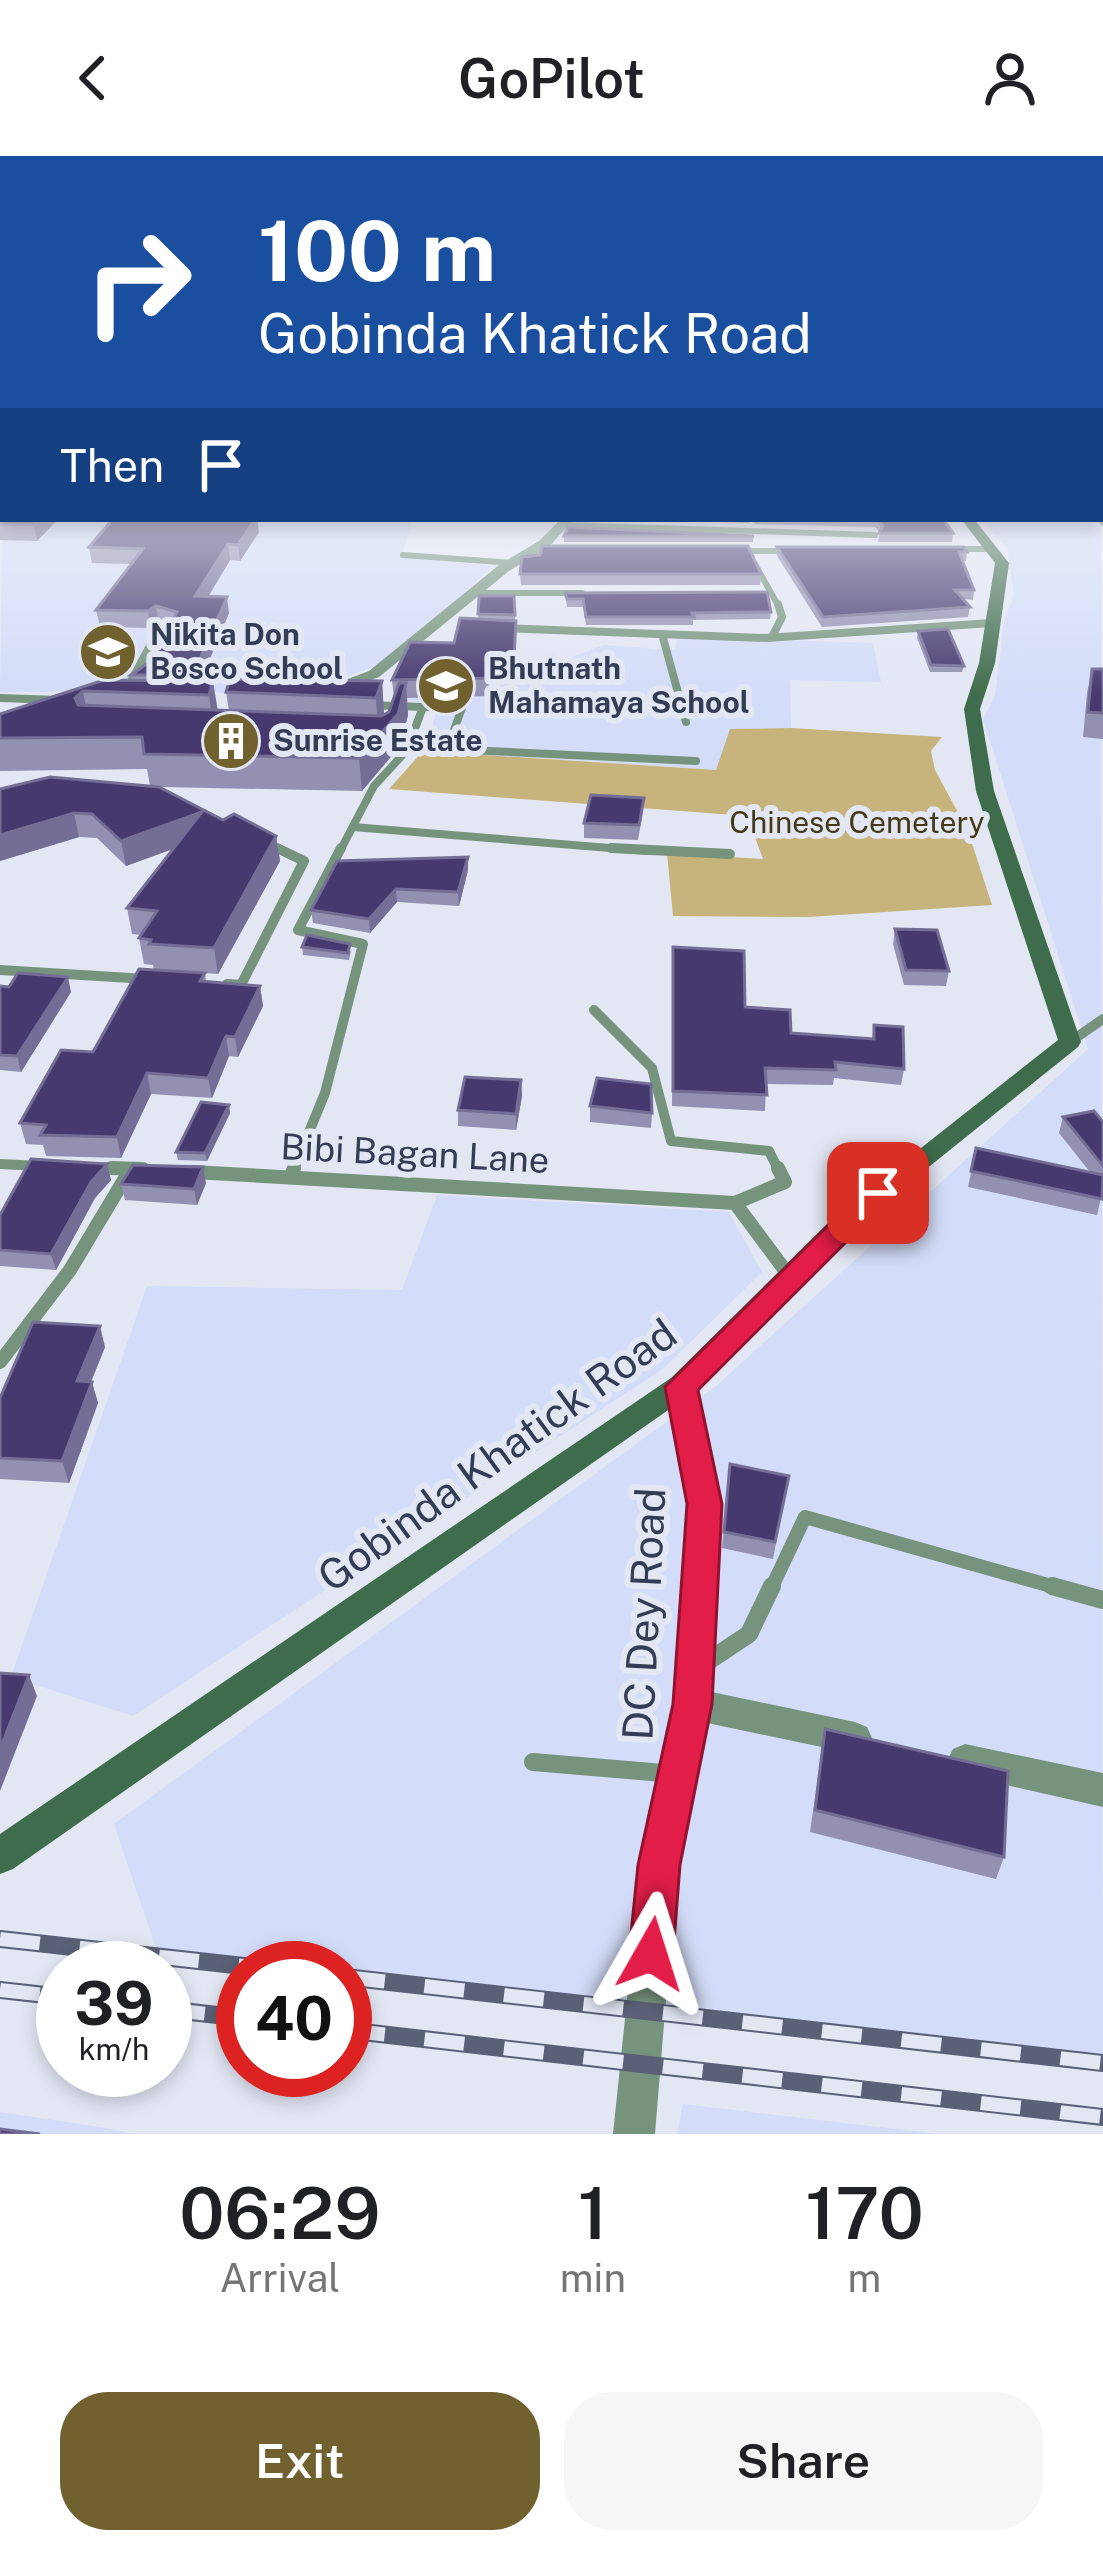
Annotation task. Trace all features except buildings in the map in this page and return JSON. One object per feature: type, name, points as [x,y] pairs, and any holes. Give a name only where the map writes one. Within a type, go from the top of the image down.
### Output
[{"type":"main road","points":[[970,522],[1002,563],[987,663],[972,709],[986,791],[1070,1042]]},
{"type":"main road","name":"Gobinda Khatick Road","points":[[3,1851],[681,1387],[911,1165],[1070,1042]]},
{"type":"street","points":[[320,694],[374,674],[566,522]]},
{"type":"street","points":[[122,697],[143,700]]},
{"type":"street","points":[[45,722],[69,708]]},
{"type":"street","name":"DC Dey Road","points":[[634,2134],[659,1865],[694,1687],[705,1504],[681,1387]]},
{"type":"street","points":[[694,1687],[909,1749],[1103,1790]]},
{"type":"lane","points":[[566,522],[875,535]]},
{"type":"lane","points":[[868,525],[875,535],[875,551]]},
{"type":"lane","points":[[537,549],[561,550]]},
{"type":"lane","points":[[946,550],[993,549]]},
{"type":"lane","points":[[729,551],[814,551]]},
{"type":"lane","points":[[752,551],[756,570],[774,592],[782,617],[773,635]]},
{"type":"lane","points":[[403,555],[513,563]]},
{"type":"lane","points":[[752,592],[774,592]]},
{"type":"lane","points":[[475,593],[598,593]]},
{"type":"lane","points":[[498,628],[854,635],[992,623]]},
{"type":"lane","points":[[436,626],[457,626]]},
{"type":"lane","points":[[122,697],[158,631]]},
{"type":"lane","points":[[662,634],[686,722]]},
{"type":"lane","points":[[0,698],[69,708]]},
{"type":"lane","points":[[389,724],[395,708],[358,706],[462,708],[447,749]]},
{"type":"lane","points":[[290,1175],[325,1094],[363,944],[298,930],[374,787],[408,748],[423,706]]},
{"type":"lane","points":[[408,748],[696,761]]},
{"type":"lane","points":[[353,826],[667,853],[730,854]]},
{"type":"lane","points":[[219,984],[241,985],[304,861],[244,833]]},
{"type":"lane","points":[[0,970],[153,980]]},
{"type":"lane","points":[[593,1010],[652,1068],[671,1141],[769,1151],[785,1182],[735,1203],[790,1277]]},
{"type":"lane","points":[[1070,1042],[1103,1019]]},
{"type":"lane","points":[[0,1164],[153,1170]]},
{"type":"lane","points":[[0,1362],[70,1270],[130,1169]]},
{"type":"lane","name":"Bibi Bagan Lane","points":[[176,1171],[735,1203]]},
{"type":"lane","points":[[694,1687],[748,1634],[805,1517],[1103,1600]]},
{"type":"lane","points":[[533,1762],[678,1774]]},
{"type":"shaded area","points":[[2,522],[411,522],[401,557],[492,566],[437,620],[431,620],[380,665],[287,698],[201,691],[0,692]]},
{"type":"shaded area","points":[[983,522],[1101,522],[1103,2071],[372,1985],[372,1941],[216,1941],[216,1967],[192,1964],[192,1941],[154,1941],[114,1824],[716,1386],[1088,1049],[983,719],[995,696],[1004,621],[1014,595],[1007,548]]},
{"type":"shaded area","points":[[677,637],[873,643],[881,682],[790,680],[791,728],[731,729],[717,770],[423,751],[440,703],[392,700],[411,660],[561,661],[604,645],[675,650]]},
{"type":"shaded area","points":[[437,1195],[729,1212],[762,1272],[664,1368],[133,1716],[11,1677],[147,1286],[402,1290]]},
{"type":"shaded area","points":[[683,2104],[938,2134],[677,2134]]},
{"type":"shaded area","points":[[0,2112],[100,2127],[134,2134],[0,2134]]},
{"type":"green space","name":"Chinese Cemetery","points":[[730,729],[942,737],[931,751],[935,770],[968,831],[992,905],[808,917],[673,916],[667,853],[763,859],[747,816],[389,789],[423,751],[716,770]]},
{"type":"railway","points":[[0,1939],[216,1963]]},
{"type":"railway","points":[[372,1980],[1103,2063]]},
{"type":"railway","points":[[0,1990],[36,1994]]},
{"type":"railway","points":[[192,2012],[216,2015]]},
{"type":"railway","points":[[372,2033],[1103,2117]]},
{"type":"place","name":"Nikita Don Bosco School","points":[[108,652]]},
{"type":"place","name":"Bhutnath Mahamaya School","points":[[446,686]]},
{"type":"place","name":"Sunrise Estate","points":[[231,741]]},
{"type":"route","points":[[651,1954],[659,1865],[693,1704],[705,1504],[681,1387],[878,1193]]}]
